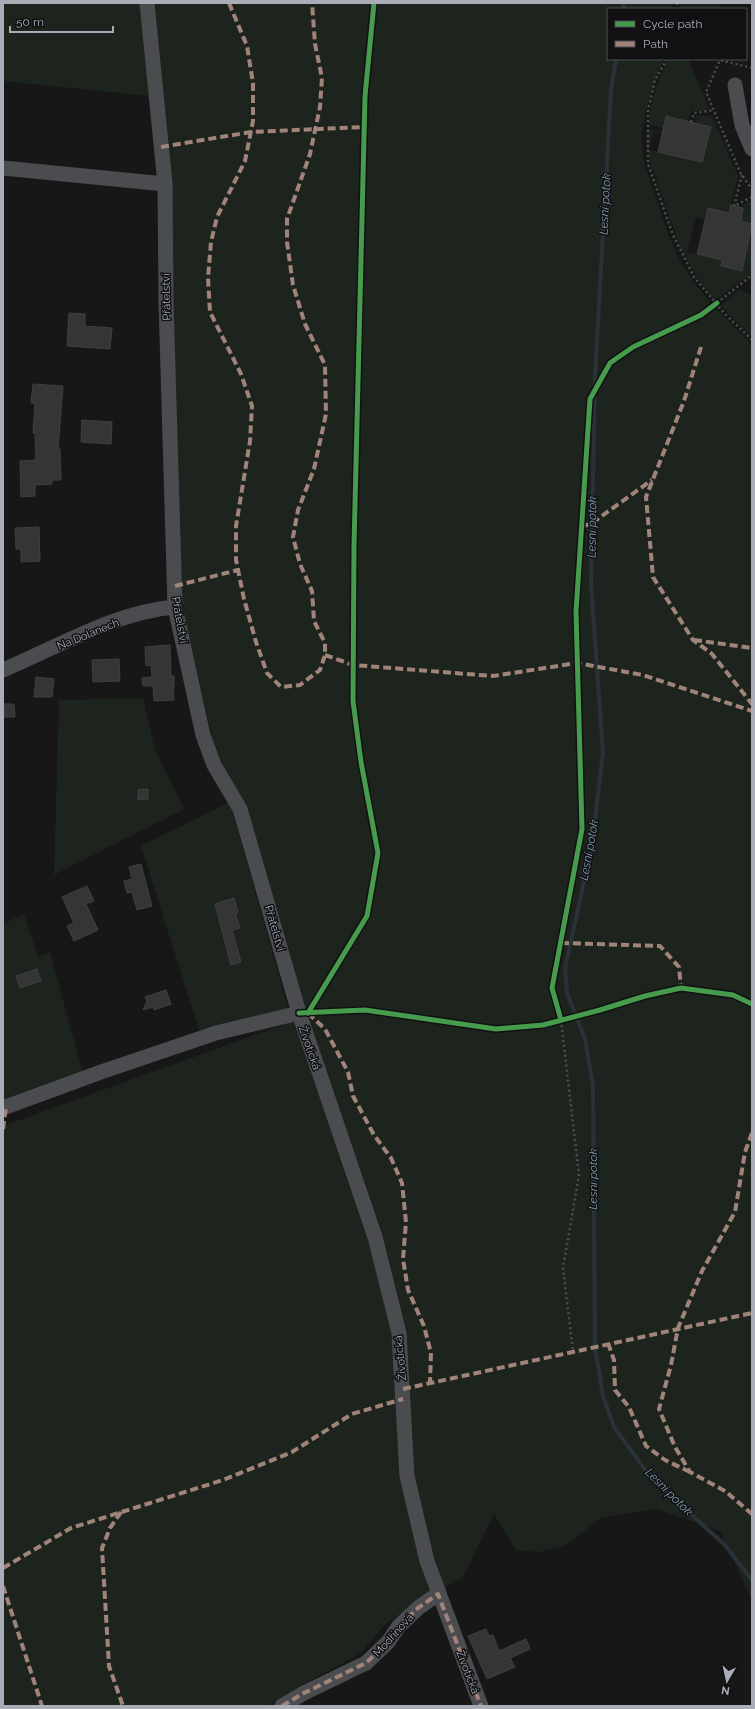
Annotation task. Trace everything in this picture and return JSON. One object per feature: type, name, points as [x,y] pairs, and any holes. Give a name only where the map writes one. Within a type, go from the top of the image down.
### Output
[{"type":"street","name":"Přátelství","points":[[147,3],[165,184],[166,301],[175,607],[203,735],[214,765],[240,809],[299,1013]]},
{"type":"street","points":[[735,85],[742,125],[752,149]]},
{"type":"street","points":[[3,168],[165,184]]},
{"type":"street","name":"Na Dolanech","points":[[3,670],[85,633],[155,609],[175,607]]},
{"type":"street","points":[[3,1108],[101,1072],[216,1034],[299,1013]]},
{"type":"street","name":"Životická","points":[[299,1013],[375,1237],[399,1333],[407,1476],[427,1561],[438,1594],[481,1706]]},
{"type":"street","name":"Modřínová","points":[[282,1706],[304,1693],[366,1663],[388,1642],[399,1626],[418,1608],[438,1594]]},
{"type":"path","points":[[666,60],[655,80],[648,110],[648,164],[673,235],[682,256],[694,277],[752,340]]},
{"type":"path","points":[[691,122],[694,113],[714,110]]},
{"type":"path","points":[[742,175],[734,206],[752,197]]},
{"type":"path","points":[[711,307],[752,275]]},
{"type":"path","points":[[560,1014],[564,1019],[579,1175],[563,1268],[572,1351]]},
{"type":"path","points":[[555,1021],[564,1019]]},
{"type":"shaded area","points":[[3,3],[143,3],[150,96],[3,81]]},
{"type":"shaded area","points":[[148,3],[671,3],[672,8],[607,8],[607,60],[664,60],[652,89],[642,130],[642,147],[645,166],[667,230],[684,267],[707,298],[752,345],[752,1600],[720,1531],[657,1509],[602,1517],[566,1545],[539,1552],[516,1550],[494,1514],[463,1577],[386,1623],[360,1654],[300,1686],[269,1706],[3,1706],[3,1126],[307,1016],[219,766],[180,598]]},
{"type":"shaded area","points":[[679,3],[721,3],[720,8],[681,8]]},
{"type":"shaded area","points":[[668,60],[688,60],[709,108],[707,110],[691,111],[688,121],[669,117],[664,128],[650,125],[648,123],[651,106],[661,74]]},
{"type":"shaded area","points":[[697,115],[712,116],[738,176],[729,213],[708,208],[705,219],[696,217],[687,252],[722,260],[721,266],[742,271],[752,229],[752,273],[717,299],[714,299],[701,283],[682,252],[651,165],[647,149],[647,131],[650,129],[665,133],[653,132],[649,150],[702,162],[711,127],[696,123],[697,119],[694,119]]},
{"type":"shaded area","points":[[752,199],[752,224],[741,221],[744,204]]},
{"type":"shaded area","points":[[740,289],[752,296],[752,337],[721,306]]},
{"type":"shaded area","points":[[143,698],[155,750],[184,809],[54,875],[59,700]]},
{"type":"shaded area","points":[[230,802],[288,1008],[200,1033],[141,846]]},
{"type":"shaded area","points":[[24,914],[38,957],[50,952],[83,1074],[3,1103],[3,924]]},
{"type":"building","points":[[666,116],[711,127],[702,162],[658,152]]},
{"type":"building","points":[[731,205],[743,208],[741,221],[752,224],[742,271],[721,266],[722,260],[697,254],[708,208],[729,213]]},
{"type":"building","points":[[69,313],[85,314],[85,326],[112,328],[110,349],[67,346]]},
{"type":"building","points":[[33,384],[63,386],[58,449],[60,449],[61,480],[52,480],[52,484],[35,485],[35,496],[21,497],[20,461],[36,460],[35,433],[33,433],[35,404],[31,403]]},
{"type":"building","points":[[82,420],[112,422],[111,444],[81,442]]},
{"type":"building","points":[[39,527],[40,561],[21,562],[21,549],[16,549],[15,528]]},
{"type":"building","points":[[170,645],[171,676],[174,676],[174,700],[154,701],[153,686],[143,686],[142,678],[152,677],[151,665],[146,666],[145,647]]},
{"type":"building","points":[[119,659],[120,681],[93,682],[92,660]]},
{"type":"building","points":[[36,677],[54,679],[52,697],[34,697]]},
{"type":"building","points":[[3,704],[14,704],[15,717],[3,717]]},
{"type":"building","points":[[148,789],[148,799],[138,800],[138,790]]},
{"type":"building","points":[[141,864],[152,906],[137,910],[132,892],[127,893],[124,881],[132,879],[129,867]]},
{"type":"building","points":[[87,886],[94,901],[86,904],[98,930],[74,941],[67,926],[74,923],[62,897]]},
{"type":"building","points":[[234,898],[238,912],[235,913],[240,928],[232,930],[241,962],[231,965],[215,904]]},
{"type":"building","points":[[37,969],[41,981],[20,988],[16,976]]},
{"type":"building","points":[[166,990],[171,1004],[154,1010],[153,1007],[143,1010],[147,1001],[145,997]]},
{"type":"building","points":[[486,1629],[489,1636],[493,1635],[499,1651],[526,1639],[530,1649],[510,1658],[515,1667],[487,1679],[468,1636]]},
{"type":"waterway","name":"Lesní potok","points":[[623,8],[624,3]]},
{"type":"waterway","name":"Lesní potok","points":[[616,60],[611,90],[595,376],[591,584],[603,753],[592,845],[565,968],[567,993],[585,1039],[593,1086],[595,1348],[603,1396],[614,1427],[651,1478],[725,1545],[752,1580]]},
{"type":"marked path","points":[[229,3],[247,46],[253,83],[253,121],[245,161],[217,217],[211,242],[208,278],[210,312],[241,374],[252,406],[250,441],[236,526],[236,560],[244,599],[256,642],[267,673],[281,687],[300,685],[320,670],[325,655],[325,643],[314,621],[312,591],[300,564],[293,537],[298,510],[314,469],[326,414],[325,365],[305,324],[293,285],[287,242],[287,219],[310,154],[320,107],[322,78],[315,44],[312,3]]},
{"type":"marked path","points":[[161,147],[251,132],[364,127]]},
{"type":"marked path","points":[[701,347],[684,401],[646,497],[653,577],[693,640],[712,654],[752,704]]},
{"type":"marked path","points":[[581,527],[592,523],[652,480]]},
{"type":"marked path","points":[[175,586],[238,570]]},
{"type":"marked path","points":[[694,640],[752,648]]},
{"type":"marked path","points":[[325,655],[353,665],[493,676],[577,663],[643,675],[752,711]]},
{"type":"marked path","points":[[561,943],[660,946],[679,967],[681,988]]},
{"type":"marked path","points":[[308,1013],[325,1029],[348,1072],[353,1096],[374,1135],[391,1158],[402,1183],[406,1222],[403,1259],[408,1290],[424,1326],[431,1353],[430,1383]]},
{"type":"marked path","points":[[3,1129],[6,1107]]},
{"type":"marked path","points":[[752,1133],[745,1152],[735,1212],[702,1271],[678,1328],[671,1365],[659,1409],[675,1447],[690,1472],[725,1491],[752,1514]]},
{"type":"marked path","points":[[403,1389],[752,1313]]},
{"type":"marked path","points":[[608,1343],[614,1360],[615,1390],[629,1407],[646,1446],[665,1460],[690,1472]]},
{"type":"marked path","points":[[3,1568],[71,1528],[223,1480],[292,1452],[352,1414],[403,1399]]},
{"type":"marked path","points":[[121,1512],[110,1528],[102,1548],[109,1666],[123,1706]]},
{"type":"marked path","points":[[3,1586],[42,1706]]},
{"type":"marked path","points":[[282,1706],[304,1693],[366,1663],[388,1642],[399,1626],[418,1608],[438,1594],[481,1706]]},
{"type":"cycle path","points":[[308,1013],[367,916],[378,853],[361,762],[353,701],[354,546],[365,96],[374,3]]},
{"type":"cycle path","points":[[561,1020],[552,988],[582,829],[576,612],[590,399],[610,363],[633,347],[701,315],[717,303]]},
{"type":"cycle path","points":[[299,1013],[365,1010],[496,1029],[543,1025],[645,996],[681,988],[733,995],[752,1004]]}]
